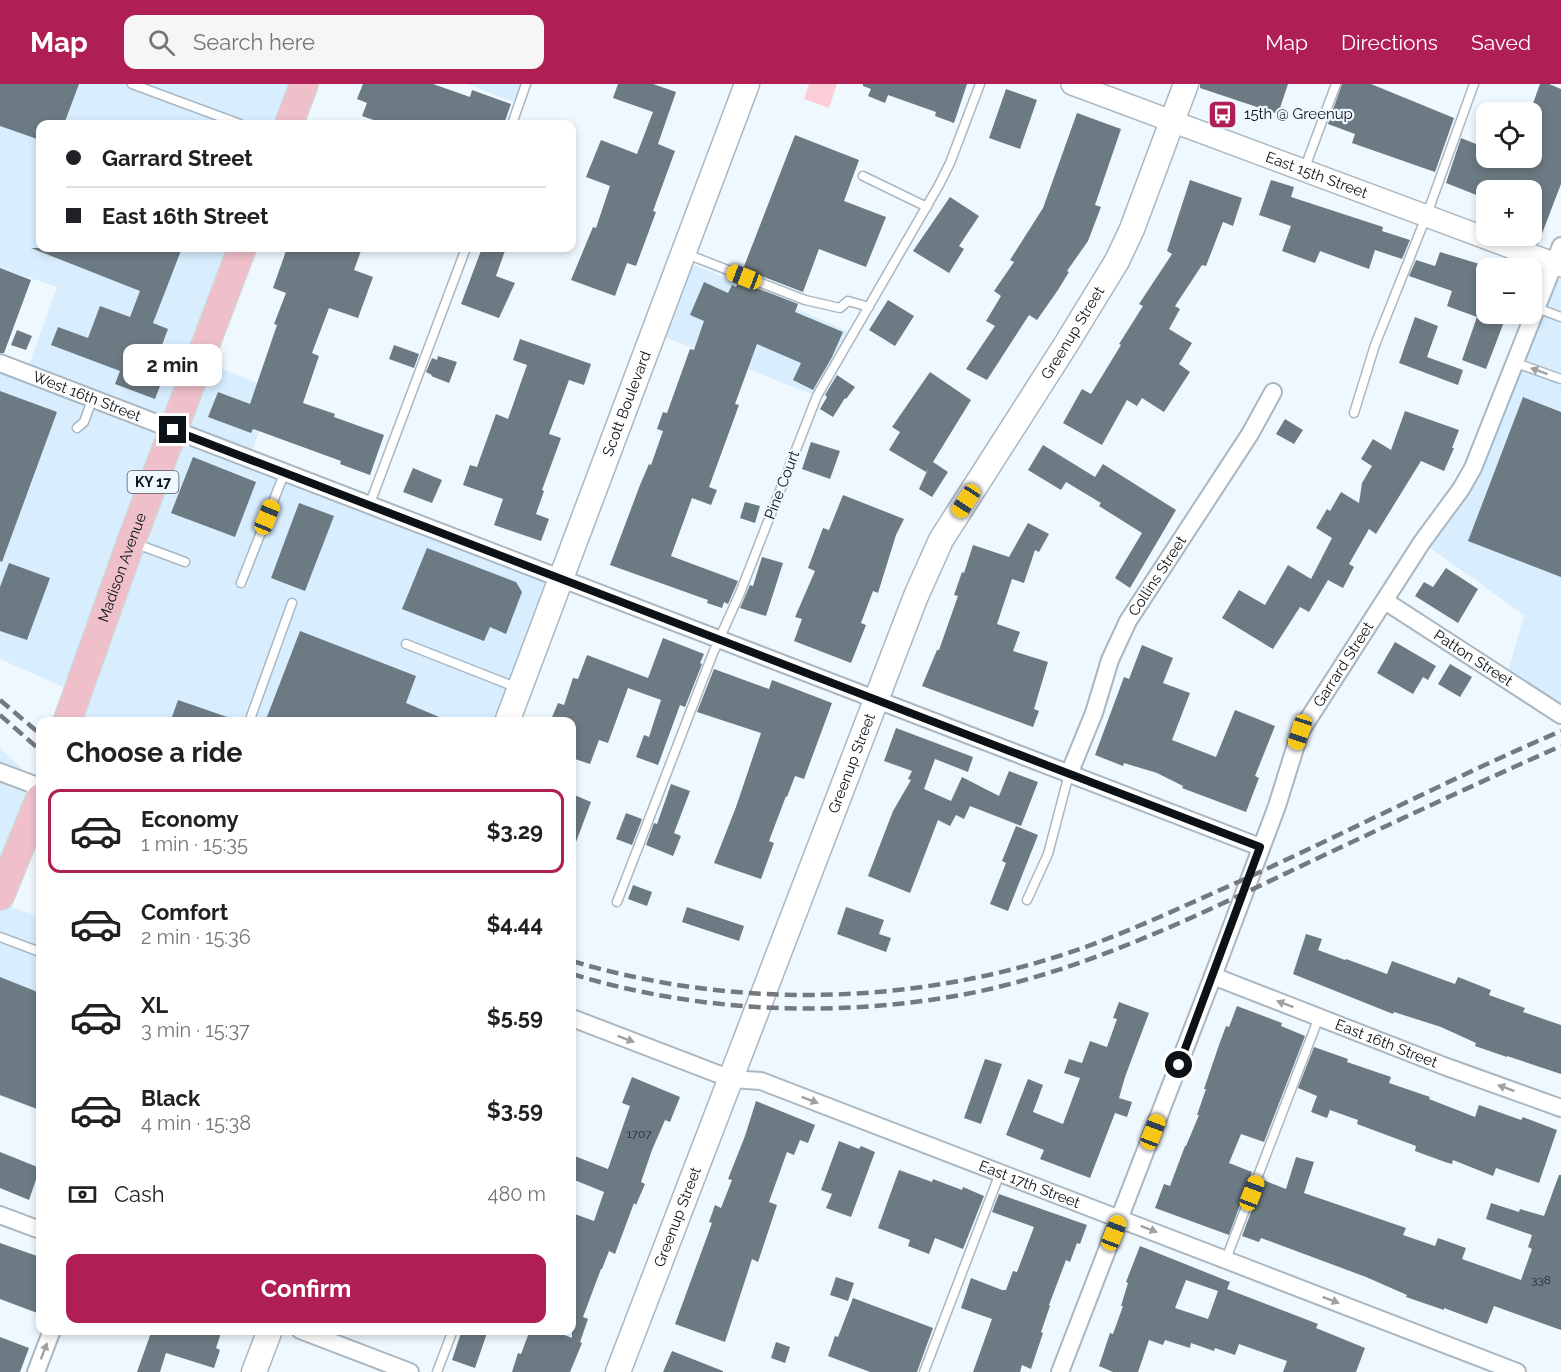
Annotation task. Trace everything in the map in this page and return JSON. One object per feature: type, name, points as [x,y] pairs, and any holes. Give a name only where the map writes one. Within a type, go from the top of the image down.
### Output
[{"type":"main road","points":[[290,120],[304,84]]},
{"type":"main road","name":"Scott Boulevard","points":[[509,717],[747,84]]},
{"type":"main road","name":"Greenup Street","points":[[618,1372],[916,596],[941,540],[1118,261],[1132,230],[1186,84]]},
{"type":"main road","name":"Madison Avenue","points":[[70,717],[131,542],[240,252]]},
{"type":"main road","points":[[0,896],[36,809]]},
{"type":"main road","points":[[254,1372],[268,1335]]},
{"type":"street","name":"East 15th Street","points":[[1072,84],[1426,217],[1559,258]]},
{"type":"street","name":"Garrard Street","points":[[1542,297],[1559,258]]},
{"type":"street","name":"Garrard Street","points":[[1060,1372],[1277,806],[1300,732],[1422,542],[1461,489],[1473,468],[1531,324]]},
{"type":"street","name":"West 16th Street","points":[[0,363],[173,430]]},
{"type":"street","name":"Collins Street","points":[[1069,774],[1094,713],[1110,660],[1128,621],[1250,434],[1273,392]]},
{"type":"street","points":[[173,430],[1260,847]]},
{"type":"street","name":"Patton Street","points":[[1385,601],[1561,715]]},
{"type":"street","points":[[0,772],[36,800]]},
{"type":"street","name":"East 16th Street","points":[[1213,976],[1444,1066],[1561,1108]]},
{"type":"street","name":"East 17th Street","points":[[576,1021],[731,1079],[761,1081],[1517,1372]]},
{"type":"street","points":[[0,1215],[36,1228]]},
{"type":"street","points":[[36,1372],[50,1335]]},
{"type":"street","points":[[313,1335],[410,1372]]},
{"type":"lane","points":[[132,84],[229,120]]},
{"type":"lane","points":[[513,120],[526,84]]},
{"type":"lane","name":"Pine Court","points":[[617,902],[817,396],[927,207],[950,163],[980,84]]},
{"type":"lane","points":[[1303,170],[1335,84]]},
{"type":"lane","points":[[1354,413],[1375,345],[1426,217],[1474,84]]},
{"type":"lane","points":[[863,176],[927,207]]},
{"type":"lane","points":[[369,507],[465,252]]},
{"type":"lane","points":[[683,253],[805,300],[840,308],[848,301],[869,307]]},
{"type":"lane","points":[[1542,310],[1561,317]]},
{"type":"lane","points":[[1516,363],[1561,379]]},
{"type":"lane","points":[[77,428],[84,422],[92,400]]},
{"type":"lane","points":[[241,583],[284,474]]},
{"type":"lane","points":[[131,542],[185,562]]},
{"type":"lane","points":[[251,717],[292,603]]},
{"type":"lane","points":[[406,644],[519,688]]},
{"type":"lane","points":[[1027,900],[1048,854],[1069,774]]},
{"type":"lane","points":[[0,937],[36,950]]},
{"type":"lane","points":[[1227,1259],[1318,1017]]},
{"type":"lane","points":[[924,1372],[1000,1173]]},
{"type":"lane","points":[[437,1372],[451,1335]]},
{"type":"shaded area","points":[[0,84],[304,84],[290,120],[36,120],[36,252],[240,252],[199,360],[273,389],[249,460],[561,579],[509,717],[79,717],[77,693],[0,659],[0,363],[26,373],[57,287],[0,268]]},
{"type":"shaded area","points":[[467,84],[526,84],[519,104]]},
{"type":"shaded area","points":[[809,84],[837,84],[829,108],[804,99]]},
{"type":"shaded area","points":[[681,259],[854,334],[817,396],[654,333]]},
{"type":"shaded area","points":[[1561,266],[1561,712],[1506,678],[1524,615],[1422,542],[1461,489],[1535,324],[1542,324],[1542,308]]},
{"type":"shaded area","points":[[0,748],[36,781],[36,796],[0,896]]},
{"type":"shaded area","points":[[0,902],[36,916],[36,1110],[0,1096]]},
{"type":"building","points":[[0,84],[79,84],[66,120],[36,120],[36,139],[0,126]]},
{"type":"building","points":[[363,84],[433,84],[470,97],[472,90],[511,104],[505,120],[374,120],[362,116],[367,103],[357,99]]},
{"type":"building","points":[[618,84],[653,84],[676,92],[658,144],[675,151],[636,266],[627,263],[615,296],[571,280],[593,227],[596,228],[610,186],[586,177],[601,140],[637,154],[653,112],[613,98]]},
{"type":"building","points":[[863,84],[967,84],[954,123],[935,116],[936,112],[888,95],[885,103],[868,96],[871,89]]},
{"type":"building","points":[[1200,84],[1288,84],[1278,114],[1200,88]]},
{"type":"building","points":[[1342,84],[1371,84],[1454,118],[1435,172],[1352,143],[1355,134],[1328,124]]},
{"type":"building","points":[[1540,84],[1549,84],[1561,89],[1561,184],[1542,234],[1542,180],[1476,180],[1476,195],[1446,183],[1461,138],[1476,144],[1476,168],[1542,168],[1542,102],[1533,102]]},
{"type":"building","points":[[1006,89],[1037,100],[1020,149],[989,138]]},
{"type":"building","points":[[1077,113],[1121,129],[1095,205],[1101,207],[1088,241],[1067,271],[1069,272],[1058,290],[1037,320],[1029,315],[987,380],[966,369],[995,326],[986,321],[1001,296],[994,291],[1014,262],[1010,260],[1043,208]]},
{"type":"building","points":[[795,135],[859,160],[844,201],[886,217],[866,267],[819,249],[803,292],[743,269]]},
{"type":"building","points":[[1190,180],[1242,198],[1233,226],[1223,222],[1206,266],[1202,265],[1175,306],[1180,309],[1169,329],[1192,343],[1179,364],[1190,372],[1164,412],[1142,398],[1137,406],[1127,400],[1102,445],[1063,423],[1082,389],[1091,394],[1143,306],[1139,304],[1172,254],[1167,251]]},
{"type":"building","points":[[1271,180],[1294,187],[1291,197],[1383,227],[1382,231],[1410,240],[1402,259],[1375,250],[1369,269],[1320,251],[1315,263],[1282,251],[1291,226],[1259,215]]},
{"type":"building","points":[[950,197],[979,216],[959,246],[964,249],[949,273],[913,251]]},
{"type":"building","points":[[41,252],[180,252],[153,323],[168,329],[155,364],[167,368],[155,399],[115,384],[120,371],[51,345],[58,327],[88,338],[100,306],[130,317],[140,291]]},
{"type":"building","points":[[286,252],[361,252],[354,270],[373,277],[358,318],[329,308],[312,353],[319,356],[303,403],[384,435],[370,475],[340,464],[341,461],[253,429],[251,433],[208,417],[218,392],[250,404],[277,325],[274,324],[286,293],[273,288]]},
{"type":"building","points":[[480,252],[505,252],[496,276],[515,283],[499,318],[461,304]]},
{"type":"building","points":[[1440,252],[1476,263],[1476,317],[1447,306],[1452,291],[1409,276],[1416,260],[1435,266]]},
{"type":"building","points":[[0,268],[31,280],[4,353],[0,353]]},
{"type":"building","points":[[739,281],[798,304],[795,312],[843,332],[813,390],[793,380],[801,363],[757,344],[735,404],[739,405],[709,487],[717,490],[711,505],[692,498],[671,556],[738,581],[728,604],[724,602],[722,608],[707,603],[708,600],[610,565],[663,431],[657,429],[663,412],[667,413],[690,349],[694,350],[704,321],[690,315],[704,282],[728,293],[732,285],[736,287]]},
{"type":"building","points":[[888,300],[914,316],[895,346],[869,330]]},
{"type":"building","points":[[1415,317],[1438,326],[1427,357],[1463,370],[1458,385],[1399,363]]},
{"type":"building","points":[[1476,320],[1476,324],[1503,324],[1486,369],[1462,360]]},
{"type":"building","points":[[17,330],[32,336],[26,350],[11,345]]},
{"type":"building","points":[[520,339],[591,364],[584,385],[569,380],[549,434],[561,438],[536,514],[549,519],[541,541],[494,525],[503,499],[463,485],[470,465],[477,467],[496,414],[508,419],[527,365],[513,360]]},
{"type":"building","points":[[394,345],[419,354],[414,368],[389,359]]},
{"type":"building","points":[[438,356],[457,362],[449,383],[426,372],[432,358],[437,360]]},
{"type":"building","points":[[930,372],[971,400],[933,462],[948,472],[932,497],[919,489],[928,469],[926,472],[889,450],[900,432],[892,427]]},
{"type":"building","points":[[837,375],[855,387],[833,417],[820,409]]},
{"type":"building","points":[[0,391],[57,412],[2,562],[0,561]]},
{"type":"building","points":[[1523,397],[1561,412],[1561,577],[1468,541]]},
{"type":"building","points":[[1405,411],[1459,430],[1452,448],[1454,448],[1444,471],[1421,461],[1376,534],[1369,529],[1349,564],[1354,567],[1343,588],[1328,580],[1309,612],[1300,607],[1273,649],[1222,618],[1239,590],[1265,605],[1288,565],[1311,579],[1332,538],[1316,528],[1327,509],[1330,511],[1341,492],[1359,503],[1362,483],[1372,466],[1361,459],[1373,439],[1391,450]]},
{"type":"building","points":[[1285,419],[1303,430],[1294,444],[1276,434]]},
{"type":"building","points":[[811,442],[840,451],[830,479],[802,469]]},
{"type":"building","points":[[1043,445],[1095,477],[1103,464],[1176,510],[1130,588],[1115,578],[1142,533],[1099,506],[1101,503],[1066,482],[1061,490],[1028,470]]},
{"type":"building","points":[[193,457],[256,482],[235,537],[171,513]]},
{"type":"building","points":[[413,468],[442,480],[432,503],[403,492]]},
{"type":"building","points":[[843,495],[904,519],[896,535],[878,593],[873,591],[861,623],[866,625],[851,663],[794,641],[802,619],[795,617],[815,571],[808,568],[823,528],[829,530]]},
{"type":"building","points":[[745,502],[760,506],[755,523],[740,518]]},
{"type":"building","points":[[299,503],[334,516],[305,591],[271,578]]},
{"type":"building","points":[[1028,523],[1049,534],[1039,552],[1035,550],[1024,583],[1012,579],[997,624],[1020,632],[1013,651],[1048,662],[1034,709],[1039,711],[1033,727],[922,686],[937,650],[939,650],[958,596],[954,595],[973,545],[1009,557]]},
{"type":"building","points":[[427,548],[516,582],[522,592],[506,634],[490,627],[484,641],[402,609]]},
{"type":"building","points":[[762,557],[783,563],[766,616],[740,608],[750,585],[753,586]]},
{"type":"building","points":[[9,563],[50,578],[27,640],[0,631],[0,587]]},
{"type":"building","points":[[1446,568],[1478,589],[1458,623],[1415,596],[1424,582],[1433,587]]},
{"type":"building","points":[[300,631],[416,676],[406,703],[439,717],[267,717]]},
{"type":"building","points":[[663,638],[704,654],[685,707],[680,705],[658,765],[636,757],[644,735],[649,737],[661,700],[628,688],[608,743],[599,740],[590,764],[576,759],[576,717],[552,717],[558,703],[564,705],[573,678],[578,679],[587,655],[648,678]]},
{"type":"building","points":[[1395,642],[1436,666],[1428,680],[1423,677],[1413,694],[1377,673]]},
{"type":"building","points":[[1142,645],[1173,658],[1163,683],[1190,693],[1172,740],[1216,757],[1235,710],[1275,726],[1255,776],[1259,778],[1246,812],[1182,788],[1183,786],[1157,773],[1124,763],[1123,766],[1095,755],[1124,677],[1129,679]]},
{"type":"building","points":[[1450,664],[1472,677],[1460,697],[1438,684]]},
{"type":"building","points":[[714,669],[769,689],[772,680],[832,703],[804,779],[795,776],[786,796],[769,841],[774,843],[761,879],[714,863],[761,733],[697,712]]},
{"type":"building","points":[[178,700],[227,717],[172,717]]},
{"type":"building","points":[[896,728],[973,757],[968,772],[935,759],[924,789],[951,801],[962,777],[999,796],[1009,771],[1038,782],[1021,826],[970,806],[964,819],[956,815],[950,826],[938,820],[910,893],[868,876],[893,811],[911,780],[908,779],[912,771],[884,761]]},
{"type":"building","points":[[671,784],[690,791],[674,833],[681,836],[673,856],[646,845],[654,823],[657,824]]},
{"type":"building","points":[[576,796],[591,802],[576,842]]},
{"type":"building","points":[[626,813],[642,819],[632,845],[616,839]]},
{"type":"building","points":[[1016,826],[1038,835],[1008,911],[990,904],[1006,863],[1002,861]]},
{"type":"building","points":[[633,885],[652,892],[647,906],[628,899]]},
{"type":"building","points":[[687,907],[744,926],[739,941],[682,922]]},
{"type":"building","points":[[846,907],[884,920],[879,934],[891,938],[886,952],[837,934]]},
{"type":"building","points":[[1306,934],[1322,939],[1318,950],[1345,960],[1387,974],[1392,961],[1455,984],[1458,977],[1491,990],[1489,995],[1525,1008],[1523,1012],[1561,1025],[1561,1074],[1475,1046],[1476,1043],[1441,1027],[1394,1012],[1393,1014],[1293,974]]},
{"type":"building","points":[[0,977],[36,991],[36,1108],[0,1095]]},
{"type":"building","points":[[1119,1002],[1149,1013],[1119,1098],[1132,1102],[1127,1117],[1115,1113],[1090,1178],[1040,1159],[1044,1150],[1006,1135],[1028,1079],[1043,1085],[1033,1112],[1063,1124],[1080,1078],[1064,1073],[1069,1059],[1082,1063],[1090,1041],[1107,1047],[1117,1019],[1113,1018]]},
{"type":"building","points":[[1237,1006],[1282,1023],[1281,1026],[1305,1036],[1264,1142],[1241,1134],[1229,1163],[1252,1172],[1229,1235],[1155,1208],[1164,1184],[1170,1186],[1199,1115],[1197,1115],[1206,1089],[1204,1089],[1219,1045]]},
{"type":"building","points":[[1314,1047],[1348,1059],[1347,1062],[1391,1077],[1389,1083],[1430,1097],[1429,1099],[1475,1117],[1479,1105],[1521,1120],[1523,1117],[1557,1130],[1539,1183],[1496,1168],[1493,1176],[1453,1160],[1452,1164],[1445,1162],[1415,1151],[1416,1146],[1357,1124],[1358,1120],[1330,1110],[1327,1118],[1311,1112],[1317,1096],[1298,1088]]},
{"type":"building","points":[[985,1059],[1002,1064],[981,1124],[964,1118]]},
{"type":"building","points":[[632,1077],[680,1097],[670,1122],[665,1120],[652,1150],[641,1182],[645,1184],[636,1205],[634,1203],[615,1254],[609,1251],[601,1269],[583,1317],[588,1319],[580,1342],[582,1343],[570,1372],[512,1372],[518,1353],[521,1354],[528,1335],[564,1335],[572,1338],[572,1335],[576,1335],[576,1214],[594,1221],[604,1192],[576,1181],[576,1157],[608,1169],[630,1106],[622,1103]]},
{"type":"building","points":[[756,1101],[815,1125],[808,1143],[800,1140],[794,1155],[787,1152],[769,1202],[777,1205],[758,1262],[752,1259],[725,1342],[675,1324],[712,1223],[709,1222],[715,1205],[721,1208],[732,1180],[728,1179]]},
{"type":"building","points":[[839,1141],[859,1149],[861,1146],[875,1152],[851,1217],[826,1208],[832,1194],[821,1190]]},
{"type":"building","points":[[0,1152],[36,1166],[36,1180],[29,1200],[0,1188]]},
{"type":"building","points":[[1296,1157],[1314,1162],[1304,1193],[1406,1228],[1403,1235],[1435,1246],[1438,1238],[1466,1248],[1462,1259],[1521,1280],[1532,1249],[1528,1247],[1532,1235],[1486,1219],[1491,1203],[1519,1212],[1520,1209],[1544,1216],[1559,1175],[1561,1175],[1561,1330],[1494,1306],[1487,1324],[1406,1297],[1407,1295],[1366,1277],[1261,1238],[1259,1242],[1242,1236],[1263,1180],[1286,1189]]},
{"type":"building","points":[[899,1170],[962,1190],[963,1187],[984,1196],[963,1249],[935,1238],[929,1254],[908,1246],[910,1240],[878,1228]]},
{"type":"building","points":[[999,1194],[1087,1225],[1070,1262],[1066,1260],[1049,1305],[1041,1332],[1043,1333],[1031,1369],[1022,1365],[1020,1372],[973,1372],[992,1319],[961,1308],[971,1278],[1006,1290],[1013,1271],[1017,1272],[1034,1227],[992,1212]]},
{"type":"building","points":[[0,1243],[36,1256],[36,1312],[0,1299]]},
{"type":"building","points":[[1140,1246],[1230,1282],[1227,1289],[1318,1324],[1316,1328],[1365,1348],[1356,1372],[1283,1372],[1287,1361],[1239,1344],[1235,1355],[1191,1343],[1190,1348],[1165,1340],[1163,1345],[1149,1340],[1138,1372],[1113,1372],[1099,1366],[1110,1333],[1113,1334],[1123,1306],[1121,1306],[1128,1283],[1126,1282]],"holes":[[[1186,1280],[1218,1291],[1208,1319],[1175,1308]]]},
{"type":"building","points":[[836,1277],[854,1283],[848,1301],[830,1295]]},
{"type":"building","points":[[853,1298],[933,1328],[917,1372],[870,1372],[828,1356]]},
{"type":"building","points":[[150,1335],[220,1335],[216,1348],[220,1350],[214,1368],[166,1353],[160,1372],[137,1372]]},
{"type":"building","points":[[460,1335],[486,1335],[475,1368],[452,1360]]},
{"type":"building","points":[[0,1337],[29,1348],[20,1372],[0,1372]]},
{"type":"building","points":[[776,1342],[790,1347],[785,1363],[771,1358]]},
{"type":"building","points":[[672,1351],[723,1371],[723,1372],[663,1372]]},
{"type":"railway","points":[[0,700],[36,731]]},
{"type":"railway","points":[[0,715],[36,746]]},
{"type":"railway","points":[[576,962],[633,977],[757,994],[820,995],[883,991],[946,983],[1008,971],[1086,947],[1156,918],[1561,731]]},
{"type":"railway","points":[[576,975],[667,997],[765,1007],[863,1007],[961,995],[1005,985],[1091,959],[1176,925],[1561,746]]},
{"type":"place","name":"15th @ Greenup","points":[[1223,114]]},
{"type":"route","points":[[173,430],[1260,847],[1179,1065]]}]
